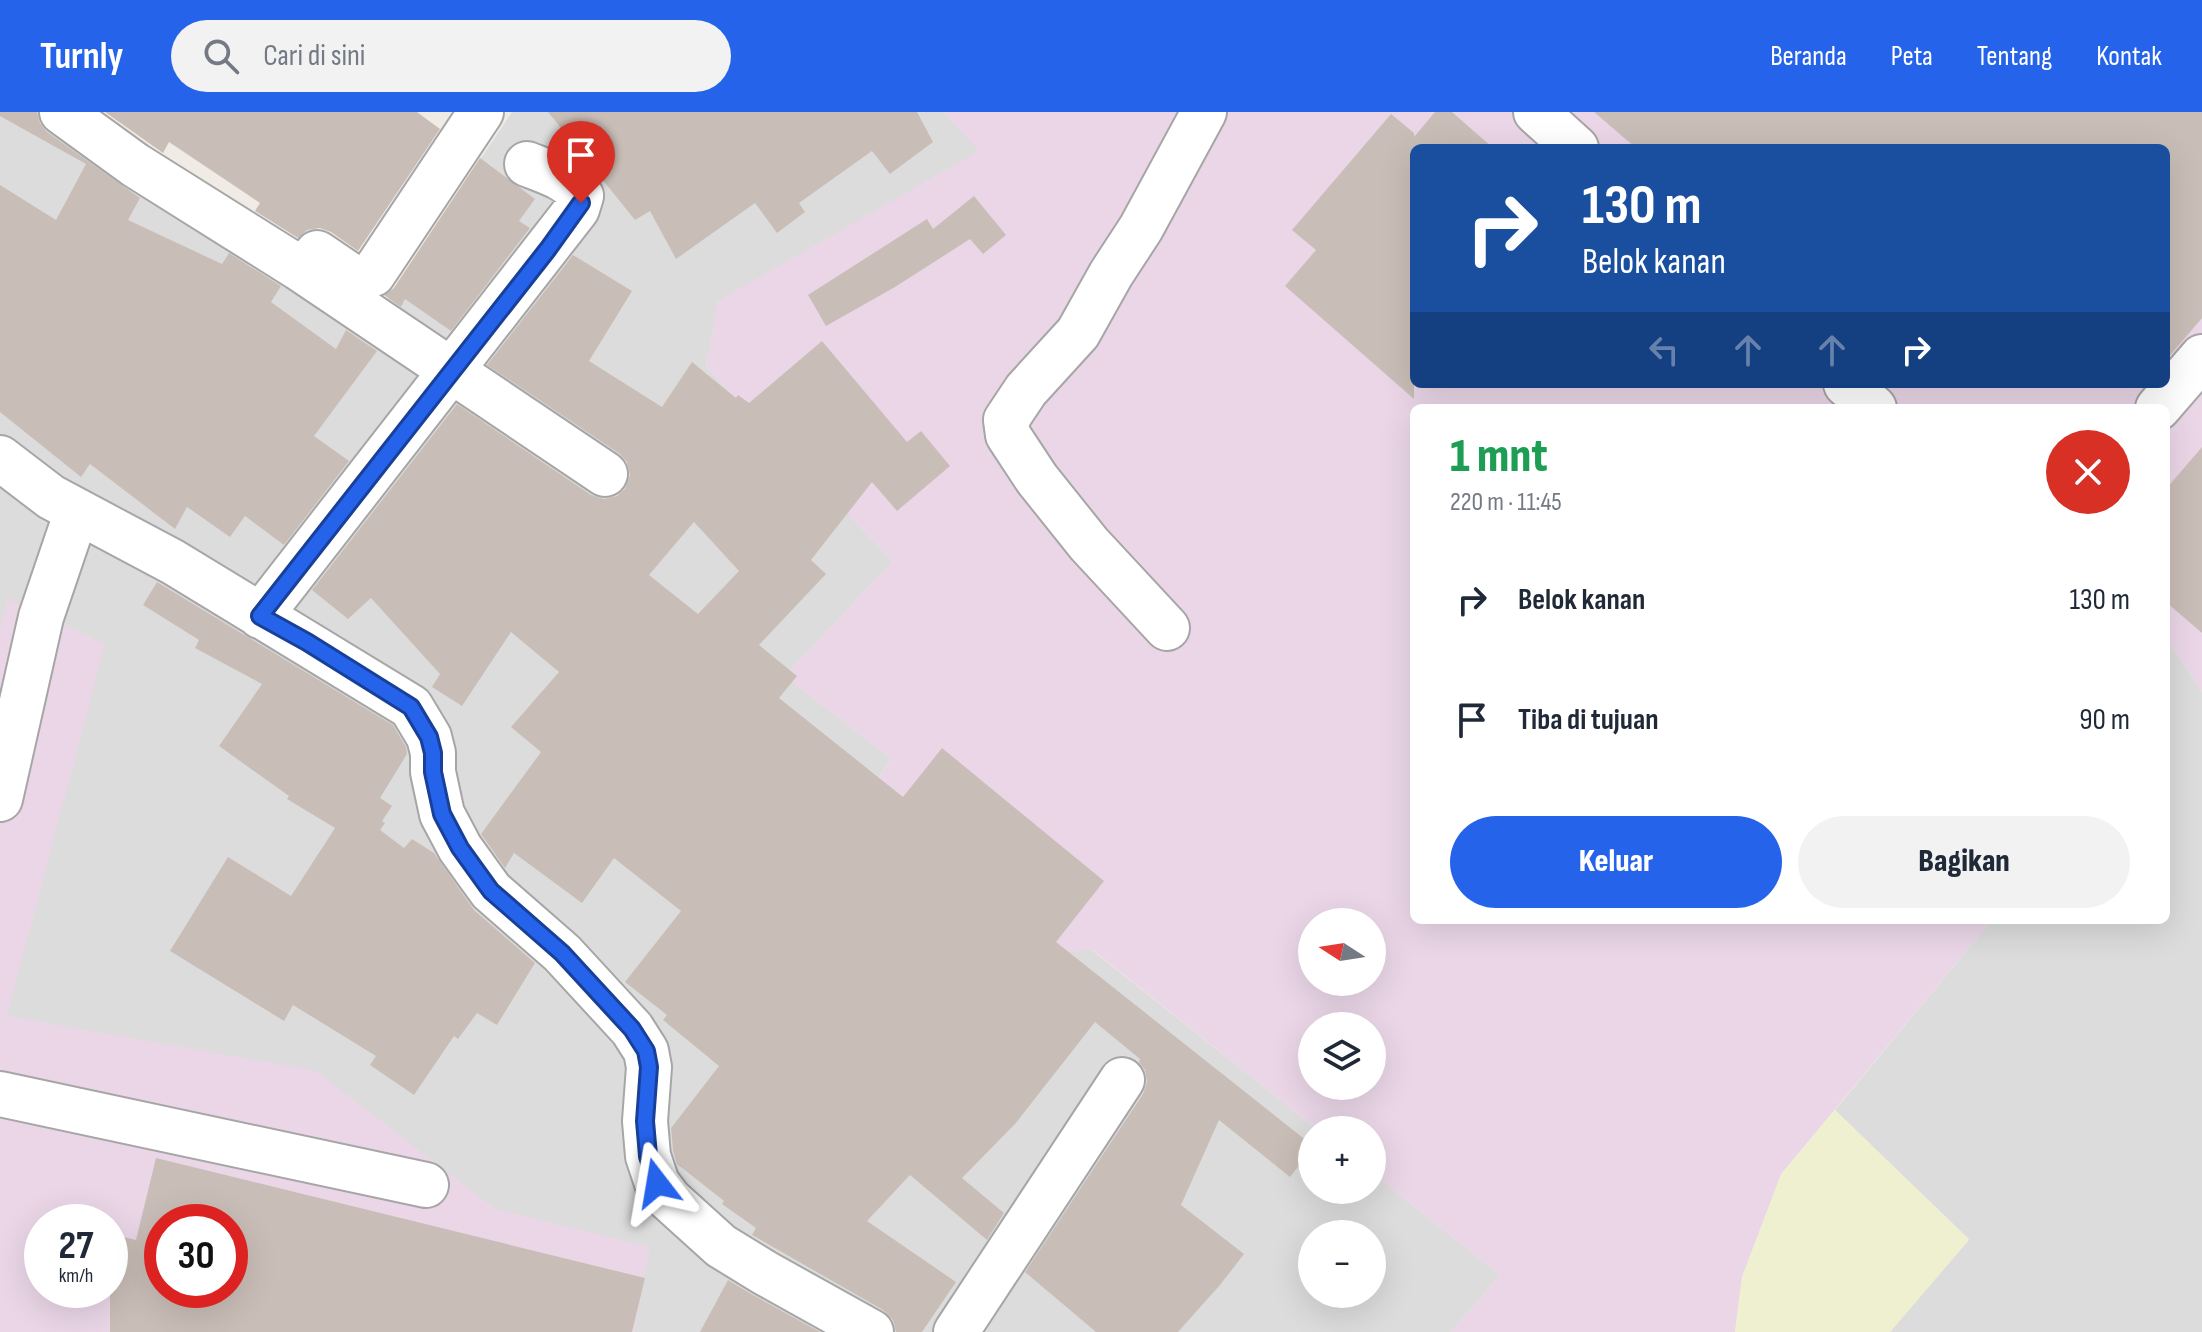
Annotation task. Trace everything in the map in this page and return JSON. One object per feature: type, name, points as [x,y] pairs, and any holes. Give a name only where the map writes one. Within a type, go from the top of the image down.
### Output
[{"type":"street","points":[[62,112],[135,165],[299,268],[605,474]]},
{"type":"street","points":[[110,112],[357,280],[373,274],[481,112]]},
{"type":"street","points":[[1167,628],[1089,544],[1037,479],[1008,435],[1006,420],[1026,390],[1078,333],[1141,228],[1204,112]]},
{"type":"street","points":[[1536,112],[1572,144]]},
{"type":"street","points":[[260,616],[581,203],[581,196],[574,185],[527,164]]},
{"type":"street","points":[[2161,404],[2202,357]]},
{"type":"street","points":[[1851,388],[1869,404]]},
{"type":"street","points":[[0,458],[51,497],[173,562],[411,707],[429,737],[442,814],[460,848],[491,891],[562,953],[632,1029],[646,1051],[649,1067],[645,1121],[648,1156],[657,1183],[669,1199],[721,1246],[871,1332]]},
{"type":"street","points":[[0,799],[41,617],[77,511]]},
{"type":"street","points":[[956,1332],[1122,1080]]},
{"type":"street","points":[[0,1094],[426,1185]]},
{"type":"shaded area","points":[[0,112],[89,112],[376,315],[512,112],[944,112],[980,151],[718,302],[706,367],[893,561],[785,676],[891,758],[872,789],[1092,950],[1300,1116],[1298,1116],[1298,1204],[1386,1204],[1386,1184],[1500,1275],[1451,1332],[0,1332]]},
{"type":"shaded area","points":[[944,112],[2202,112],[2202,692],[2170,642],[2170,404],[1410,404],[1410,924],[1989,924],[1781,1174],[1742,1277],[1735,1332],[1451,1332],[1500,1275],[1386,1184],[1386,1116],[1300,1116],[1093,950],[1067,952],[872,790],[891,758],[785,676],[893,561],[706,367],[718,301],[979,151]]},
{"type":"shaded area","points":[[8,599],[105,644],[7,1016],[316,1071],[495,1209],[650,1247],[634,1332],[0,1332],[0,628]]},
{"type":"shaded area","points":[[2170,642],[2202,692],[2202,1332],[1890,1332],[1969,1239],[1835,1110],[1989,924],[2170,924]]},
{"type":"green space","points":[[1835,1110],[1969,1240],[1890,1332],[1735,1332],[1742,1277],[1781,1175]]},
{"type":"building","points":[[0,112],[37,112],[47,132],[140,198],[128,220],[222,264],[229,253],[281,286],[271,302],[336,349],[346,330],[377,351],[314,436],[349,461],[284,545],[245,516],[230,537],[187,507],[175,529],[90,464],[81,477],[0,412],[0,185],[56,220],[86,164],[0,116]]},
{"type":"building","points":[[105,112],[417,112],[440,129],[358,251],[320,228],[307,230],[298,238],[255,211],[260,203],[169,142],[163,153]]},
{"type":"building","points":[[548,112],[917,112],[933,142],[890,174],[872,151],[799,203],[805,212],[777,233],[755,203],[676,259],[650,211],[635,220]]},
{"type":"building","points":[[1435,112],[1452,112],[1488,144],[1410,144],[1410,388],[1414,388],[1414,399],[1285,286],[1316,250],[1292,230],[1391,114],[1414,133],[1414,137]]},
{"type":"building","points":[[1594,112],[2202,112],[2202,318],[2170,355],[2170,144],[1631,144]]},
{"type":"building","points":[[480,158],[535,199],[519,221],[530,228],[451,331],[405,299],[401,307],[384,295],[394,288]]},
{"type":"building","points":[[974,196],[1006,235],[983,254],[970,239],[826,326],[808,295],[927,219],[933,229]]},
{"type":"building","points":[[573,255],[632,291],[589,361],[662,407],[692,362],[736,398],[738,395],[749,403],[822,341],[907,442],[921,431],[950,466],[897,511],[872,482],[811,560],[826,574],[759,645],[797,676],[779,698],[903,797],[942,748],[1104,881],[1056,942],[1298,1134],[1298,1167],[1290,1177],[1219,1120],[1181,1205],[1244,1254],[1178,1332],[1096,1332],[1025,1272],[1143,1094],[1147,1082],[1140,1059],[1095,1022],[1015,1124],[962,1178],[1004,1213],[987,1240],[910,1175],[867,1221],[956,1282],[922,1332],[896,1332],[893,1320],[883,1310],[752,1235],[756,1228],[722,1204],[724,1201],[677,1164],[673,1151],[671,1128],[719,1066],[663,1020],[667,1015],[625,982],[681,911],[614,858],[582,903],[514,853],[505,868],[481,834],[541,752],[511,727],[559,672],[511,632],[462,706],[432,687],[440,674],[371,598],[348,619],[312,590],[457,404],[591,495],[604,499],[617,496],[625,489],[630,475],[627,462],[620,454],[487,365]],"holes":[[[694,522],[739,571],[698,614],[649,575]]]},
{"type":"building","points":[[2202,447],[2202,633],[2170,605],[2170,484]]},
{"type":"building","points":[[157,582],[393,725],[407,754],[380,798],[392,806],[380,830],[404,848],[412,839],[434,853],[474,910],[535,963],[497,1025],[477,1013],[458,1039],[454,1036],[414,1095],[370,1065],[376,1056],[293,1005],[284,1021],[170,951],[228,857],[291,896],[335,828],[287,799],[289,796],[219,746],[262,684],[195,648],[199,640],[143,605]]},
{"type":"building","points":[[156,1158],[645,1278],[632,1332],[110,1332],[110,1308],[128,1308],[128,1238],[136,1240],[144,1207],[144,1308],[248,1308],[248,1204],[145,1204]]},
{"type":"building","points":[[728,1280],[753,1295],[820,1332],[700,1332]]},
{"type":"route","points":[[581,203],[260,616],[386,690],[411,707],[422,722],[433,753],[433,772],[442,814],[460,848],[491,891],[562,953],[632,1029],[646,1051],[649,1067],[645,1121],[648,1156],[657,1183]]}]
